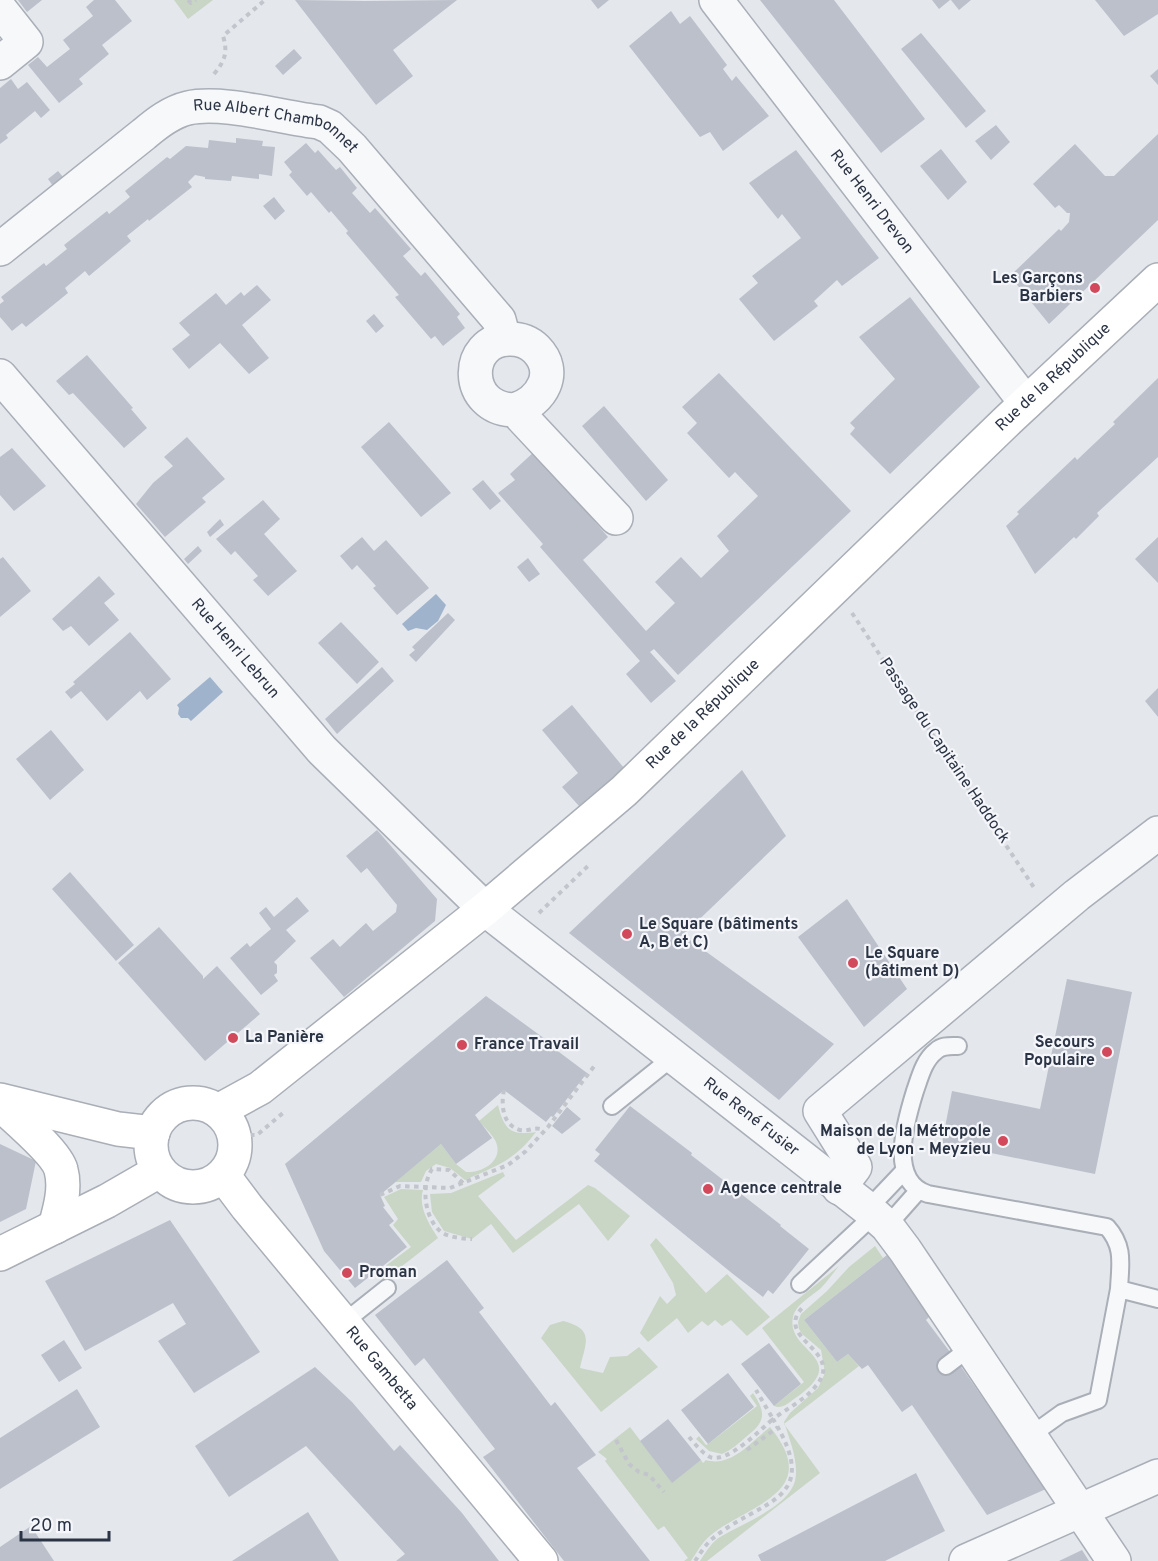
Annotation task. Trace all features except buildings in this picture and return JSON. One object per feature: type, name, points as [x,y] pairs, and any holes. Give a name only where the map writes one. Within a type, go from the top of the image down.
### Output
[{"type":"main road","name":"Rue de la République","points":[[218,1111],[260,1088],[485,909],[624,791],[1026,403],[1158,280]]},
{"type":"main road","points":[[0,1102],[118,1129],[153,1132]]},
{"type":"main road","points":[[0,1102],[44,1145],[61,1169],[62,1200],[55,1227]]},
{"type":"main road","points":[[200,1104],[218,1111],[226,1117],[235,1135],[236,1150],[232,1163],[224,1175],[212,1184],[198,1188],[170,1181],[159,1171],[153,1159],[151,1146],[153,1132],[159,1120],[168,1111],[180,1105],[200,1104]]},
{"type":"main road","points":[[0,1254],[107,1201],[159,1171]]},
{"type":"main road","name":"Rue Gambetta","points":[[224,1175],[247,1208],[541,1561]]},
{"type":"street","name":"Rue Henri Drevon","points":[[716,0],[1026,403]]},
{"type":"street","points":[[0,9],[26,42],[0,63]]},
{"type":"street","name":"Rue Albert Chambonnet","points":[[0,249],[165,117],[187,108],[210,105],[319,122],[330,127],[352,148],[499,320],[504,339]]},
{"type":"street","points":[[504,339],[526,342],[536,348],[546,368],[546,380],[536,399],[515,410],[504,410],[494,406],[478,391],[475,380],[478,358],[494,343],[504,339]]},
{"type":"street","name":"Rue Henri Lebrun","points":[[0,376],[322,750],[485,909]]},
{"type":"street","points":[[515,410],[616,518]]},
{"type":"street","points":[[839,1188],[855,1167],[820,1111],[1053,915],[1158,833]]},
{"type":"street","name":"Rue René Fusier","points":[[485,909],[876,1217],[905,1250],[958,1356],[1030,1436],[1114,1561]]},
{"type":"street","points":[[966,1561],[1158,1476]]},
{"type":"lane","points":[[918,1191],[905,1170],[904,1132],[922,1070],[936,1050],[946,1046],[958,1046]]},
{"type":"lane","points":[[612,1106],[673,1057]]},
{"type":"lane","points":[[876,1217],[905,1170]]},
{"type":"lane","points":[[800,1284],[876,1217],[918,1191],[1107,1227],[1120,1248],[1119,1289],[1098,1400],[1062,1413],[1030,1436]]},
{"type":"lane","points":[[343,1323],[387,1288]]},
{"type":"lane","points":[[1119,1289],[1158,1299]]},
{"type":"path","points":[[188,0],[191,3],[196,0]]},
{"type":"path","points":[[187,108],[225,58],[227,48],[223,36],[265,0]]},
{"type":"path","name":"Passage du Capitaine Haddock","points":[[835,588],[1053,915]]},
{"type":"path","points":[[380,1195],[400,1186],[450,1188],[508,1165],[526,1150],[565,1106],[595,1065]]},
{"type":"path","points":[[504,1090],[502,1103],[504,1115],[510,1124],[519,1130],[539,1128],[543,1130]]},
{"type":"path","points":[[463,1183],[449,1170],[432,1168],[425,1186],[426,1204],[429,1215],[441,1232],[461,1239],[472,1239]]},
{"type":"path","points":[[689,1437],[710,1457],[720,1459],[730,1454],[815,1387],[822,1371],[822,1363],[819,1354],[802,1340],[795,1322],[801,1309],[810,1302]]},
{"type":"path","points":[[695,1561],[710,1540],[767,1506],[789,1486],[792,1458],[784,1437],[756,1390]]},
{"type":"path","points":[[747,1450],[778,1426]]},
{"type":"path","points":[[616,1440],[629,1464],[639,1472],[649,1474],[664,1492]]},
{"type":"green space","points":[[174,0],[213,0],[188,19]]},
{"type":"green space","points":[[498,1105],[503,1120],[514,1132],[536,1132],[512,1156],[465,1180],[450,1168],[436,1164],[426,1171],[421,1182],[395,1182],[441,1144],[456,1164],[466,1172],[480,1170],[491,1164],[495,1159],[497,1147],[493,1137],[479,1121]]},
{"type":"green space","points":[[503,1172],[505,1176],[478,1196],[516,1240],[588,1185],[630,1216],[608,1241],[579,1204],[513,1253],[491,1224],[472,1239],[444,1231],[432,1212],[430,1194],[451,1193]]},
{"type":"green space","points":[[401,1189],[423,1190],[423,1209],[438,1238],[383,1281],[376,1273],[411,1247],[393,1225],[398,1219],[384,1197]]},
{"type":"green space","points":[[656,1238],[706,1293],[727,1274],[770,1317],[747,1336],[731,1320],[722,1326],[715,1320],[708,1326],[702,1321],[688,1333],[677,1318],[648,1342],[640,1333],[660,1296],[667,1304],[676,1295],[673,1283],[650,1245]]},
{"type":"green space","points":[[875,1246],[883,1258],[804,1320],[837,1362],[848,1354],[859,1366],[785,1424],[790,1413],[818,1388],[825,1373],[821,1350],[799,1329],[798,1322],[801,1314],[849,1267]]},
{"type":"green space","points":[[839,1266],[821,1288],[801,1304],[793,1317],[793,1329],[818,1364],[818,1374],[811,1385],[789,1403],[774,1406],[804,1382],[762,1328]]},
{"type":"green space","points":[[563,1321],[580,1328],[586,1338],[580,1368],[603,1373],[610,1357],[627,1356],[639,1347],[658,1367],[601,1412],[541,1338],[550,1325]]},
{"type":"green space","points":[[753,1393],[762,1417],[752,1432],[722,1454],[709,1451],[696,1439],[699,1436],[706,1445],[708,1444],[757,1406],[750,1396]]},
{"type":"green space","points":[[785,1426],[820,1473],[707,1561],[700,1561],[717,1539],[773,1508],[790,1491],[795,1481],[796,1466]]},
{"type":"green space","points":[[630,1427],[672,1482],[701,1460],[703,1463],[706,1460],[724,1460],[741,1452],[770,1427],[785,1449],[789,1467],[785,1482],[761,1505],[711,1535],[691,1561],[684,1561],[688,1558],[664,1526],[658,1530],[605,1461],[607,1459],[598,1452]]},
{"type":"water","points":[[436,594],[446,605],[438,621],[427,630],[416,628],[408,631],[402,624]]},
{"type":"water","points":[[210,677],[223,692],[191,721],[188,718],[181,718],[177,705]]},
{"type":"place","name":"Les Garçons Barbiers","points":[[1095,288]]},
{"type":"place","name":"Le Square (bâtiments A, B et C)","points":[[627,934]]},
{"type":"place","name":"Le Square (bâtiment D)","points":[[853,963]]},
{"type":"place","name":"La Panière","points":[[233,1038]]},
{"type":"place","name":"France Travail","points":[[462,1045]]},
{"type":"place","name":"Secours Populaire","points":[[1107,1052]]},
{"type":"place","name":"Maison de la Métropole de Lyon - Meyzieu","points":[[1003,1141]]},
{"type":"place","name":"Agence centrale","points":[[708,1189]]},
{"type":"place","name":"Proman","points":[[347,1273]]}]
